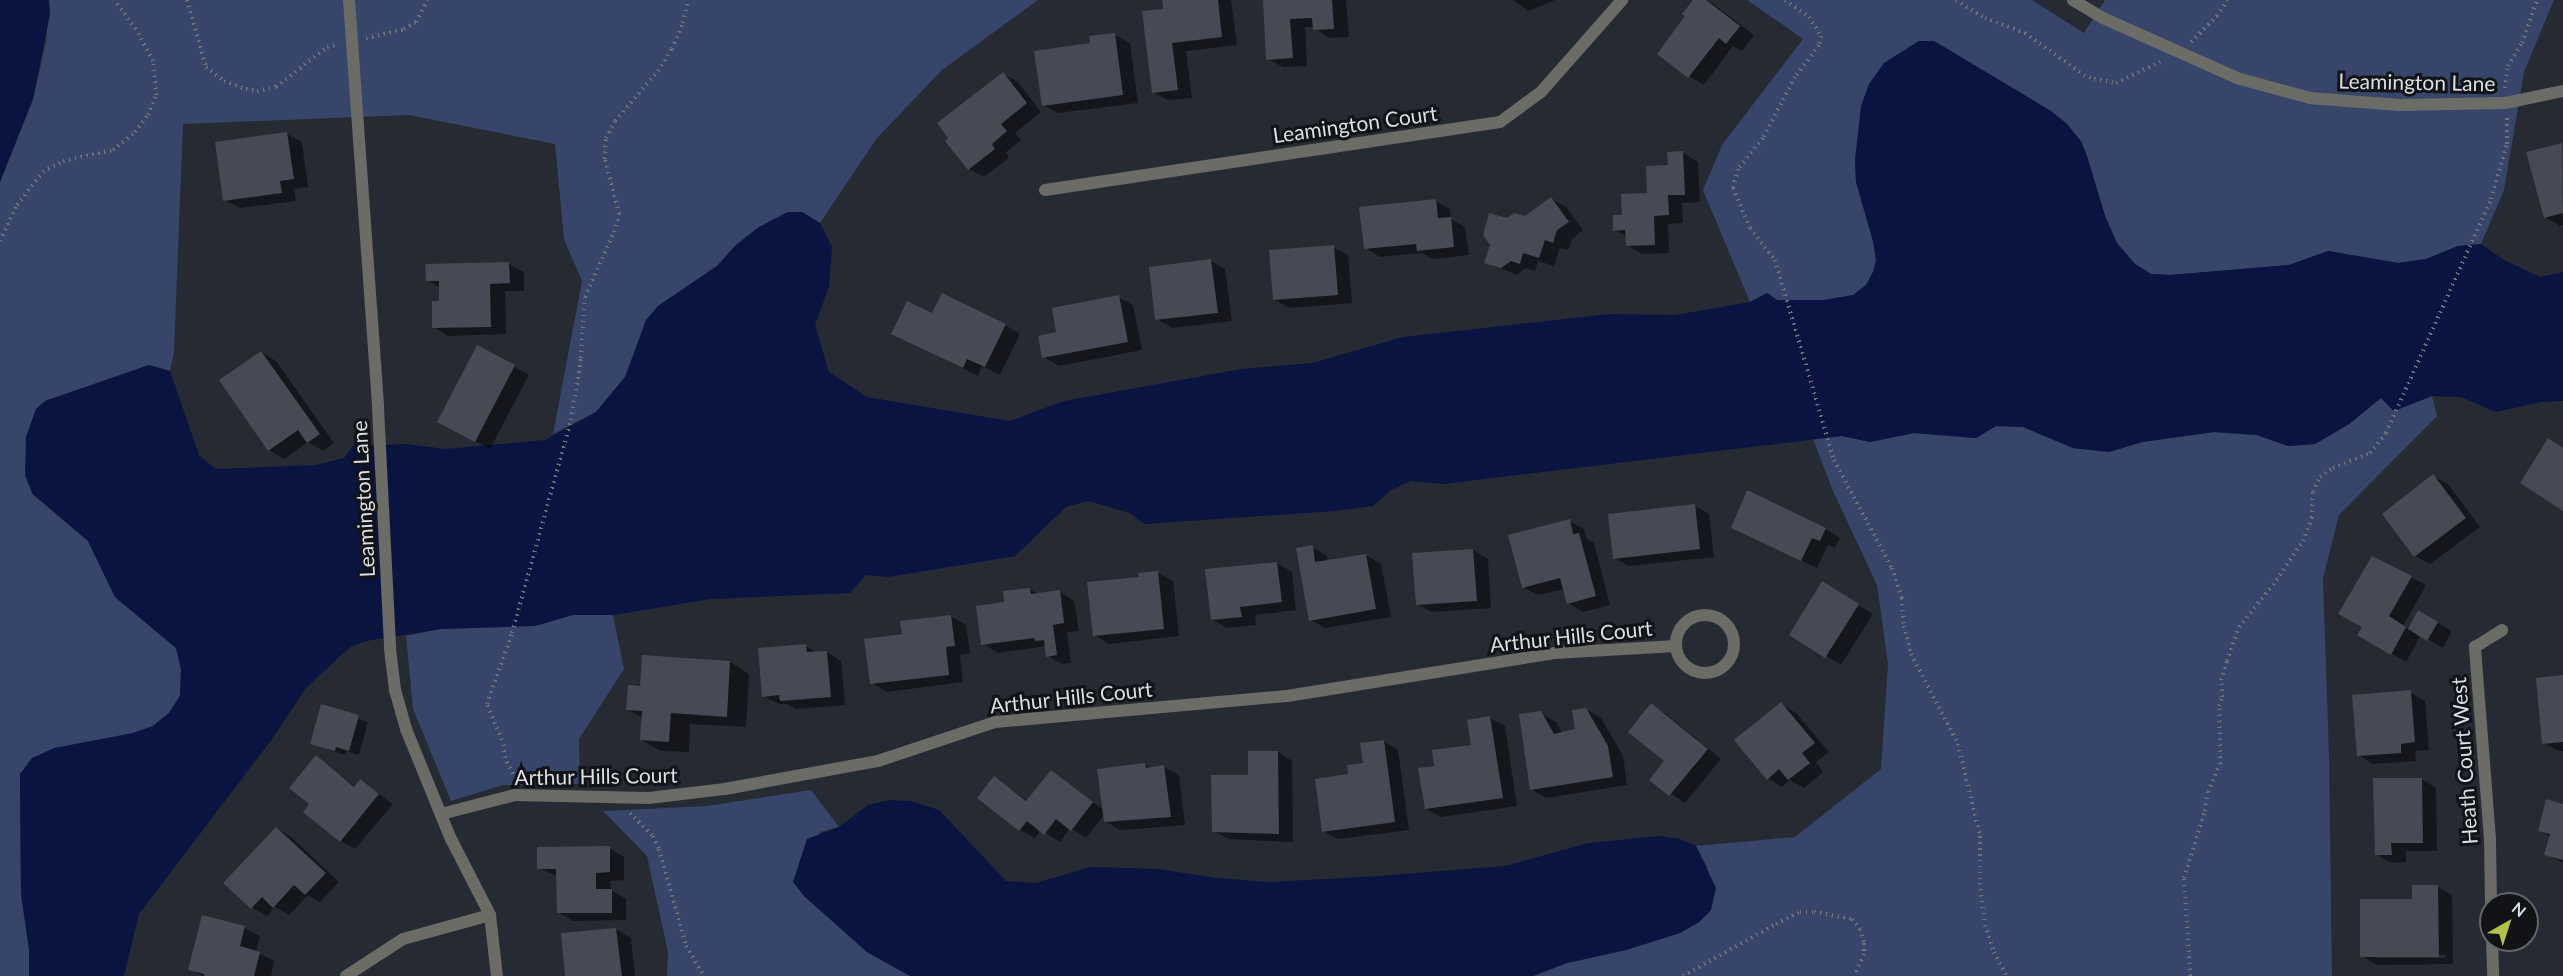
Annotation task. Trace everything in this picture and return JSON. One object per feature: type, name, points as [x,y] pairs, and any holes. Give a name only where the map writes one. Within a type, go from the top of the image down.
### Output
[{"type":"street","name":"Leamington Lane","points":[[349,0],[378,408],[390,650],[395,690],[406,729],[451,839],[490,915],[497,976]]},
{"type":"street","name":"Leamington Court","points":[[1045,190],[1500,122],[1541,92],[1622,0]]},
{"type":"street","name":"Leamington Lane","points":[[2073,0],[2103,18],[2237,78],[2310,98],[2399,105],[2494,103],[2563,92]]},
{"type":"street","name":"Arthur Hills Court","points":[[1703,615],[1724,622],[1731,632],[1734,643],[1727,664],[1718,671],[1707,673],[1695,672],[1685,666],[1676,646],[1677,634],[1683,625],[1692,618],[1703,615]]},
{"type":"street","name":"Heath Court West","points":[[2491,892],[2490,839],[2475,647],[2502,630]]},
{"type":"street","name":"Arthur Hills Court","points":[[441,814],[515,795],[649,798],[725,789],[878,761],[995,722],[1287,696],[1555,653],[1676,646]]},
{"type":"street","points":[[346,976],[403,939],[490,915]]},
{"type":"street","points":[[2492,952],[2493,976]]},
{"type":"path","points":[[0,240],[17,204],[43,172],[63,161],[113,150],[135,132],[148,115],[156,95],[153,61],[136,29],[114,0]]},
{"type":"path","points":[[187,0],[206,66],[224,81],[257,91],[276,87],[327,47],[404,29],[416,22],[427,0]]},
{"type":"path","points":[[525,795],[505,758],[502,740],[487,704],[512,633],[570,425],[581,358],[585,297],[614,232],[619,214],[605,159],[606,138],[615,121],[658,71],[672,49],[683,23],[688,0]]},
{"type":"path","points":[[1785,0],[1809,17],[1821,36],[1819,45],[1795,77],[1763,138],[1738,169],[1733,188],[1750,228],[1775,261],[1783,281],[1830,447],[1841,476],[1898,582],[1902,598],[1904,626],[1911,654],[1953,732],[1963,758],[1980,836],[1980,883],[1985,925],[1994,952],[2007,976]]},
{"type":"path","points":[[1956,0],[1985,18],[2025,33],[2084,75],[2104,82],[2116,82],[2130,77],[2178,51],[2217,16],[2228,0]]},
{"type":"path","points":[[2190,976],[2184,878],[2205,811],[2208,792],[2220,764],[2221,680],[2239,627],[2273,585],[2303,541],[2312,518],[2313,492],[2320,477],[2333,468],[2370,453],[2382,440],[2475,238]]},
{"type":"path","points":[[614,797],[653,836],[659,849],[686,946],[704,976]]},
{"type":"path","points":[[1683,976],[1800,912],[1814,912],[1852,919],[1860,929],[1864,954],[1854,976]]},
{"type":"shaded area","points":[[0,0],[49,0],[50,14],[33,99],[0,182]]},
{"type":"shaded area","points":[[49,0],[1038,0],[942,70],[877,138],[820,223],[802,212],[788,212],[759,227],[736,245],[717,266],[658,306],[625,377],[596,412],[553,434],[582,281],[564,239],[555,144],[409,115],[183,124],[174,352],[170,371],[149,365],[45,401],[32,494],[88,541],[115,597],[176,648],[181,669],[180,696],[169,713],[153,726],[20,774],[21,894],[29,949],[29,976],[0,976],[0,182],[33,99],[46,42]]},
{"type":"shaded area","points":[[1747,0],[2032,0],[2084,33],[2105,0],[2554,0],[2524,72],[2504,190],[2481,244],[2458,246],[2426,259],[2398,263],[2328,251],[2289,265],[2170,275],[2151,274],[2135,264],[2117,243],[2105,216],[2087,156],[2067,124],[2051,111],[1934,41],[1919,41],[1884,63],[1855,159],[1856,182],[1873,241],[1876,260],[1866,285],[1853,295],[1824,300],[1777,300],[1767,293],[1750,302],[1703,190],[1722,145],[1803,39]]},
{"type":"shaded area","points":[[1919,41],[1934,41],[2051,111],[2067,124],[2081,141],[2105,216],[2117,243],[2135,264],[2151,274],[2170,275],[2289,265],[2328,251],[2398,263],[2426,259],[2458,246],[2481,244],[2504,260],[2540,277],[2563,272],[2563,401],[2541,402],[2496,412],[2461,397],[2432,396],[2394,411],[2381,398],[2349,424],[2315,444],[2288,446],[2257,435],[2214,432],[2142,442],[2109,452],[2073,448],[2023,427],[1996,426],[1976,438],[1914,433],[1870,442],[1842,436],[1443,484],[1411,481],[1391,490],[1373,506],[1335,511],[1144,524],[1130,513],[1088,501],[1066,507],[1015,556],[888,577],[866,575],[850,593],[711,599],[613,615],[573,615],[535,626],[441,629],[366,641],[350,647],[306,688],[272,739],[139,914],[124,976],[29,976],[29,949],[21,894],[20,774],[32,758],[54,748],[133,733],[153,726],[169,713],[180,696],[181,669],[176,648],[115,597],[88,541],[32,493],[25,475],[26,437],[36,409],[45,401],[149,365],[170,371],[199,455],[216,469],[316,465],[344,458],[353,446],[407,444],[445,449],[545,440],[596,412],[625,377],[646,320],[658,306],[717,266],[736,245],[759,227],[788,212],[802,212],[820,223],[832,247],[829,287],[815,325],[829,372],[867,397],[1010,421],[1064,401],[1242,369],[1312,363],[1403,337],[1610,314],[1675,315],[1750,302],[1767,293],[1777,300],[1824,300],[1853,295],[1866,285],[1876,260],[1873,241],[1856,182],[1855,159],[1861,106],[1869,84],[1884,63]]},
{"type":"shaded area","points":[[2432,396],[2437,416],[2339,515],[2323,578],[2329,756],[2332,976],[1533,976],[1567,963],[1626,950],[1680,933],[1699,922],[1711,910],[1707,867],[1696,846],[1795,837],[1881,769],[1888,664],[1877,585],[1833,491],[1813,439],[1842,436],[1870,442],[1914,433],[1976,438],[1996,426],[2023,427],[2073,448],[2109,452],[2142,442],[2214,432],[2257,435],[2288,446],[2315,444],[2349,424],[2381,398],[2394,411]]},
{"type":"shaded area","points":[[573,615],[613,615],[624,669],[579,739],[580,784],[503,785],[451,801],[413,709],[406,636],[441,629],[534,626]]},
{"type":"shaded area","points":[[811,790],[839,827],[820,832],[804,896],[867,952],[910,976],[667,976],[668,952],[647,856],[603,811],[707,806]]},
{"type":"shaded area","points":[[889,800],[911,801],[939,810],[1006,881],[1036,883],[1090,867],[1159,869],[1216,878],[1269,882],[1378,876],[1505,866],[1588,843],[1659,836],[1680,839],[1696,846],[1716,888],[1711,910],[1699,922],[1680,933],[1626,950],[1567,963],[1533,976],[910,976],[867,952],[804,896],[793,882],[807,839],[839,827],[868,805]]},
{"type":"building","points":[[1162,0],[1218,0],[1222,37],[1172,43],[1178,90],[1152,93],[1142,11],[1163,9]]},
{"type":"building","points":[[1263,0],[1332,0],[1334,29],[1313,30],[1312,18],[1290,19],[1293,58],[1266,60]]},
{"type":"building","points":[[1693,0],[1706,0],[1740,26],[1726,44],[1719,38],[1688,78],[1657,54],[1685,16],[1682,14]]},
{"type":"building","points":[[1115,33],[1123,95],[1042,106],[1034,51],[1090,43],[1089,36]]},
{"type":"building","points":[[1003,72],[1027,103],[1001,124],[1007,131],[992,144],[995,149],[968,170],[945,141],[948,138],[937,123]]},
{"type":"building","points":[[287,132],[294,179],[280,181],[282,193],[223,201],[215,142]]},
{"type":"building","points":[[2562,143],[2563,213],[2544,218],[2526,152]]},
{"type":"building","points":[[1683,151],[1685,195],[1668,195],[1669,215],[1654,216],[1655,245],[1626,246],[1625,230],[1613,231],[1613,215],[1622,215],[1621,194],[1647,193],[1646,166],[1668,165],[1667,152]]},
{"type":"building","points":[[1551,197],[1569,222],[1557,230],[1553,243],[1545,240],[1539,258],[1523,253],[1520,264],[1511,261],[1501,268],[1484,263],[1490,245],[1483,235],[1489,213],[1507,218],[1514,213],[1525,216]]},
{"type":"building","points":[[1436,199],[1438,218],[1451,217],[1454,247],[1417,251],[1416,244],[1364,249],[1359,207]]},
{"type":"building","points":[[1334,245],[1338,295],[1273,300],[1269,250]]},
{"type":"building","points":[[1211,259],[1218,313],[1155,320],[1149,267]]},
{"type":"building","points":[[509,262],[510,283],[490,284],[491,327],[432,328],[432,301],[439,301],[439,281],[426,281],[425,264]]},
{"type":"building","points":[[942,293],[1006,324],[985,367],[967,359],[963,368],[891,334],[907,301],[932,313]]},
{"type":"building","points":[[1119,295],[1128,342],[1042,358],[1038,336],[1056,332],[1052,308]]},
{"type":"building","points":[[477,345],[515,365],[475,442],[437,422]]},
{"type":"building","points":[[261,351],[320,434],[307,443],[298,430],[268,451],[219,380]]},
{"type":"building","points":[[2548,438],[2563,448],[2563,511],[2520,483]]},
{"type":"building","points":[[2433,474],[2466,518],[2414,557],[2382,514]]},
{"type":"building","points":[[1747,490],[1826,528],[1820,541],[1812,538],[1801,561],[1731,528]]},
{"type":"building","points":[[1695,504],[1700,549],[1613,559],[1608,514]]},
{"type":"building","points":[[1570,519],[1573,534],[1579,533],[1596,596],[1567,604],[1560,578],[1522,588],[1508,535]]},
{"type":"building","points":[[1313,545],[1315,562],[1366,554],[1376,609],[1309,621],[1296,548]]},
{"type":"building","points":[[1473,549],[1477,601],[1416,605],[1412,553]]},
{"type":"building","points":[[2372,556],[2412,576],[2389,616],[2406,627],[2391,655],[2357,635],[2362,627],[2338,614]]},
{"type":"building","points":[[1277,562],[1282,602],[1240,607],[1242,617],[1211,620],[1205,569]]},
{"type":"building","points":[[1158,571],[1164,629],[1093,636],[1087,582],[1139,577],[1138,573]]},
{"type":"building","points":[[1822,581],[1859,604],[1825,658],[1789,635]]},
{"type":"building","points":[[1030,588],[1031,594],[1060,590],[1064,623],[1053,625],[1057,655],[1046,657],[1044,640],[1035,641],[1034,638],[981,645],[976,606],[1004,602],[1003,591]]},
{"type":"building","points":[[2418,610],[2438,622],[2427,641],[2408,629]]},
{"type":"building","points":[[951,615],[955,646],[946,647],[949,675],[870,684],[864,639],[902,634],[900,621]]},
{"type":"building","points":[[806,644],[807,652],[827,651],[831,697],[780,701],[779,695],[762,697],[758,648]]},
{"type":"building","points":[[642,655],[730,661],[727,717],[671,713],[669,742],[640,740],[642,711],[626,710],[628,685],[640,686]]},
{"type":"building","points":[[2563,675],[2563,742],[2542,744],[2536,678]]},
{"type":"building","points":[[2411,690],[2415,742],[2401,744],[2401,753],[2357,756],[2352,695]]},
{"type":"building","points":[[1781,702],[1815,743],[1802,753],[1810,763],[1788,780],[1779,769],[1767,780],[1734,740]]},
{"type":"building","points":[[1651,703],[1708,749],[1669,796],[1649,780],[1664,761],[1628,732]]},
{"type":"building","points":[[321,704],[359,715],[349,751],[336,747],[335,751],[310,744]]},
{"type":"building","points":[[1586,708],[1608,746],[1613,777],[1530,790],[1519,714],[1541,711],[1554,734],[1575,729],[1572,710]]},
{"type":"building","points":[[1490,716],[1503,798],[1425,809],[1418,768],[1434,766],[1432,750],[1471,745],[1467,720]]},
{"type":"building","points":[[1384,740],[1395,822],[1322,832],[1315,779],[1348,774],[1347,765],[1363,763],[1360,743]]},
{"type":"building","points":[[1248,751],[1278,751],[1279,834],[1212,832],[1211,775],[1248,775]]},
{"type":"building","points":[[316,755],[354,787],[360,779],[379,794],[340,842],[303,812],[309,804],[289,788]]},
{"type":"building","points":[[1145,763],[1146,768],[1164,765],[1171,817],[1104,822],[1097,769]]},
{"type":"building","points":[[1051,770],[1093,802],[1071,831],[1056,819],[1044,835],[1027,821],[1019,831],[977,798],[994,776],[1026,801]]},
{"type":"building","points":[[2373,778],[2422,778],[2423,843],[2391,843],[2392,855],[2375,855]]},
{"type":"building","points":[[2546,799],[2563,804],[2563,860],[2544,855],[2550,834],[2538,831]]},
{"type":"building","points":[[276,827],[326,873],[305,895],[294,885],[273,908],[262,897],[251,909],[223,883]]},
{"type":"building","points":[[610,846],[610,872],[596,873],[596,889],[612,889],[612,913],[557,913],[556,869],[537,869],[537,847]]},
{"type":"building","points":[[2412,885],[2438,885],[2439,957],[2360,957],[2360,899],[2412,899]]},
{"type":"building","points":[[202,915],[245,926],[240,946],[260,952],[254,976],[204,976],[204,974],[188,970]]},
{"type":"building","points":[[616,928],[622,976],[565,976],[561,933]]}]
